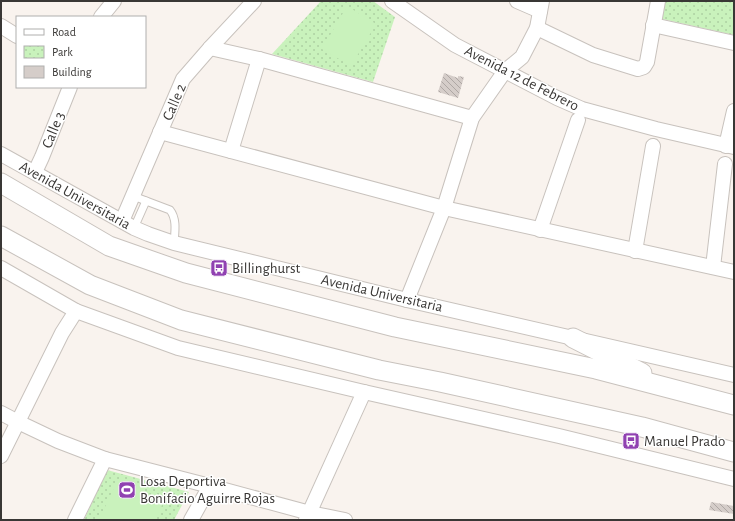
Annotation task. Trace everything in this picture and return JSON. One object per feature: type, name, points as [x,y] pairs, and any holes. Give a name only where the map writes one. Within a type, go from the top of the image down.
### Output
[{"type":"street","points":[[102,16],[114,1]]},
{"type":"street","name":"Calle 2","points":[[128,224],[140,198],[160,132],[183,79],[254,1]]},
{"type":"street","name":"Avenida 12 de Febrero","points":[[392,1],[410,7],[455,44],[557,98],[582,109],[730,147]]},
{"type":"street","points":[[407,300],[444,208],[472,118],[505,71],[522,57],[537,28],[541,6],[517,1]]},
{"type":"street","points":[[537,28],[593,55],[638,69],[644,67],[647,62],[658,1]]},
{"type":"street","points":[[653,25],[734,44]]},
{"type":"street","points":[[1,26],[16,35]]},
{"type":"street","points":[[210,48],[259,59],[472,118]]},
{"type":"street","points":[[231,151],[259,59]]},
{"type":"street","name":"Calle 3","points":[[34,172],[42,157],[70,88]]},
{"type":"street","points":[[730,147],[734,111]]},
{"type":"street","points":[[540,230],[578,120]]},
{"type":"street","points":[[160,132],[444,208],[734,272]]},
{"type":"street","points":[[635,251],[653,146]]},
{"type":"street","name":"Avenida Universitaria","points":[[1,154],[128,224],[148,234],[174,243],[407,300],[734,375]]},
{"type":"street","points":[[713,267],[725,164]]},
{"type":"street","name":"Avenida Universitaria","points":[[1,183],[110,246],[186,273],[395,327],[596,369],[734,405]]},
{"type":"street","points":[[1,236],[90,285],[181,320],[379,370],[642,427],[734,452]]},
{"type":"street","points":[[1,268],[76,311],[178,348],[559,436],[734,479]]},
{"type":"street","points":[[1,456],[62,333],[76,311]]},
{"type":"street","points":[[573,338],[675,390]]},
{"type":"street","points":[[308,516],[364,392]]},
{"type":"street","points":[[1,413],[58,441],[105,459],[210,486],[308,516],[345,520]]},
{"type":"street","points":[[75,520],[105,459]]},
{"type":"street","points":[[191,520],[210,486]]},
{"type":"lane","points":[[140,198],[170,210],[175,221],[174,243]]},
{"type":"green space","points":[[321,1],[373,1],[395,17],[373,82],[272,54]]},
{"type":"green space","points":[[662,1],[734,1],[734,35],[658,18]]},
{"type":"green space","points":[[347,6],[376,24],[351,66],[322,49]]},
{"type":"green space","points":[[107,470],[189,492],[174,520],[84,520]]},
{"type":"green space","name":"Losa Deportiva Bonifacio Aguirre Rojas","points":[[118,479],[164,501],[155,520],[99,520]]},
{"type":"building","points":[[444,73],[458,78],[458,76],[464,77],[458,98],[438,92]]},
{"type":"building","points":[[711,502],[734,506],[734,514],[709,510]]},
{"type":"place","name":"Billinghurst","points":[[219,268]]},
{"type":"place","name":"Manuel Prado","points":[[631,441]]},
{"type":"place","name":"Losa Deportiva Bonifacio Aguirre Rojas","points":[[127,490]]}]
